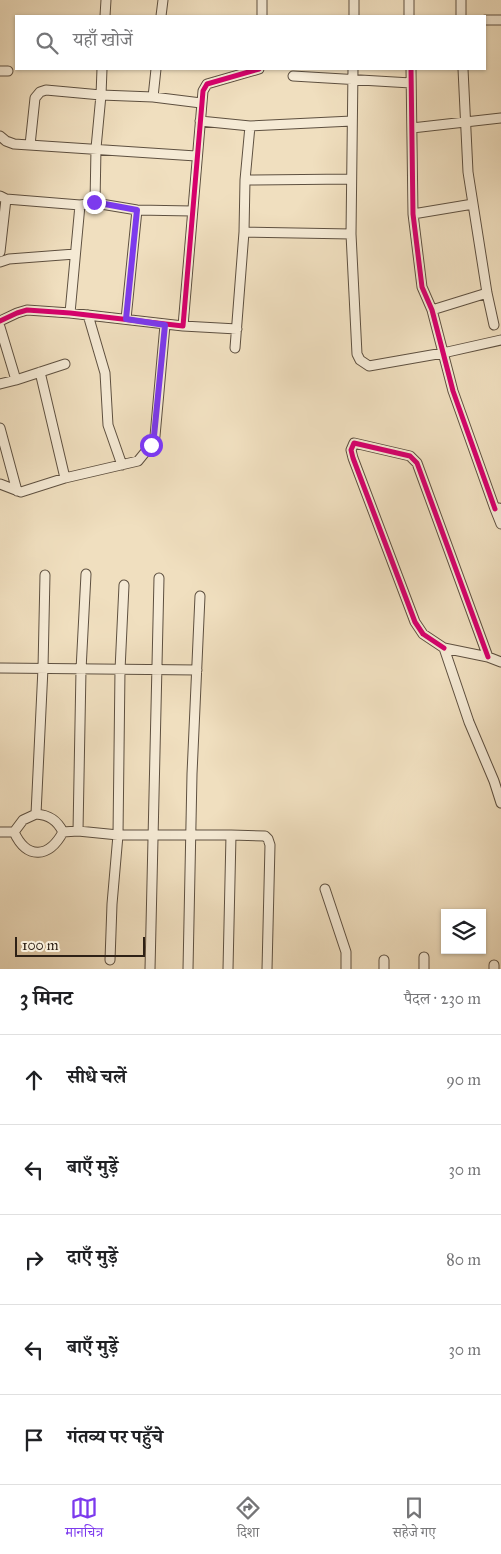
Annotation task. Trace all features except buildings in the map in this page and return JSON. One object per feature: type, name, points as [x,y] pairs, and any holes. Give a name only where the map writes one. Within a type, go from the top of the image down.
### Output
[{"type":"street","points":[[105,15],[106,0]]},
{"type":"street","points":[[161,15],[163,0]]},
{"type":"street","points":[[262,0],[262,15]]},
{"type":"street","points":[[354,0],[354,15]]},
{"type":"street","points":[[409,0],[409,15]]},
{"type":"street","points":[[461,0],[461,15]]},
{"type":"street","points":[[486,20],[501,20]]},
{"type":"street","points":[[94,202],[102,70]]},
{"type":"street","points":[[153,97],[156,70]]},
{"type":"street","points":[[183,326],[203,91],[207,84],[256,70]]},
{"type":"street","points":[[353,70],[351,234],[357,354],[360,360],[369,366],[443,353],[501,340]]},
{"type":"street","points":[[411,70],[413,214],[422,287],[432,310],[453,391],[498,508],[501,524]]},
{"type":"street","points":[[463,70],[468,172],[487,293],[494,325]]},
{"type":"street","points":[[293,76],[411,83]]},
{"type":"street","points":[[30,145],[35,98],[40,92],[46,90],[153,97],[201,103]]},
{"type":"street","points":[[412,128],[501,118]]},
{"type":"street","points":[[200,121],[250,126],[352,121]]},
{"type":"street","points":[[235,348],[250,126]]},
{"type":"street","points":[[0,136],[10,143],[196,156]]},
{"type":"street","points":[[245,180],[351,179]]},
{"type":"street","points":[[0,252],[3,198],[80,205],[94,202],[137,210],[192,210]]},
{"type":"street","points":[[413,214],[473,204]]},
{"type":"street","points":[[70,313],[80,205]]},
{"type":"street","points":[[126,319],[137,210]]},
{"type":"street","points":[[244,232],[351,234]]},
{"type":"street","points":[[0,262],[9,259],[76,254]]},
{"type":"street","points":[[432,310],[487,293]]},
{"type":"street","points":[[0,321],[27,310],[126,319],[165,325],[237,329]]},
{"type":"street","points":[[88,315],[105,373],[108,425],[122,465]]},
{"type":"street","points":[[0,484],[22,492],[65,478],[138,461],[151,445],[154,436],[165,325]]},
{"type":"street","points":[[0,327],[16,380]]},
{"type":"street","points":[[0,384],[65,364]]},
{"type":"street","points":[[40,372],[65,478]]},
{"type":"street","points":[[0,428],[17,490]]},
{"type":"street","points":[[488,657],[417,463],[410,456],[354,443],[352,450],[353,458],[415,622],[423,634],[444,648],[488,657],[501,662]]},
{"type":"street","points":[[78,831],[81,670],[86,574]]},
{"type":"street","points":[[36,814],[43,668],[45,575]]},
{"type":"street","points":[[150,969],[159,578]]},
{"type":"street","points":[[110,960],[112,904],[118,835],[120,670],[124,585]]},
{"type":"street","points":[[188,969],[192,774],[200,596]]},
{"type":"street","points":[[444,648],[469,722],[497,779],[501,803]]},
{"type":"street","points":[[0,668],[197,670]]},
{"type":"street","points":[[14,832],[23,820],[36,814],[47,815],[59,824],[63,832]]},
{"type":"street","points":[[63,832],[78,831],[118,835],[262,835],[268,839],[270,844],[267,969]]},
{"type":"street","points":[[0,832],[14,832]]},
{"type":"street","points":[[14,832],[18,842],[26,849],[35,852],[46,851],[57,844],[63,832]]},
{"type":"street","points":[[228,969],[231,835]]},
{"type":"street","points":[[325,888],[346,952],[346,969]]},
{"type":"street","points":[[424,957],[424,969]]},
{"type":"cycle path","points":[[0,321],[27,310],[183,326],[203,91],[207,84],[256,70]]},
{"type":"cycle path","points":[[411,70],[413,214],[422,287],[432,310],[453,391],[495,509]]},
{"type":"cycle path","points":[[444,648],[423,634],[415,622],[353,458],[351,450],[354,443],[410,456],[417,463],[488,657]]},
{"type":"route","points":[[94,202],[137,210],[126,319],[165,325],[154,436],[151,445]]}]
